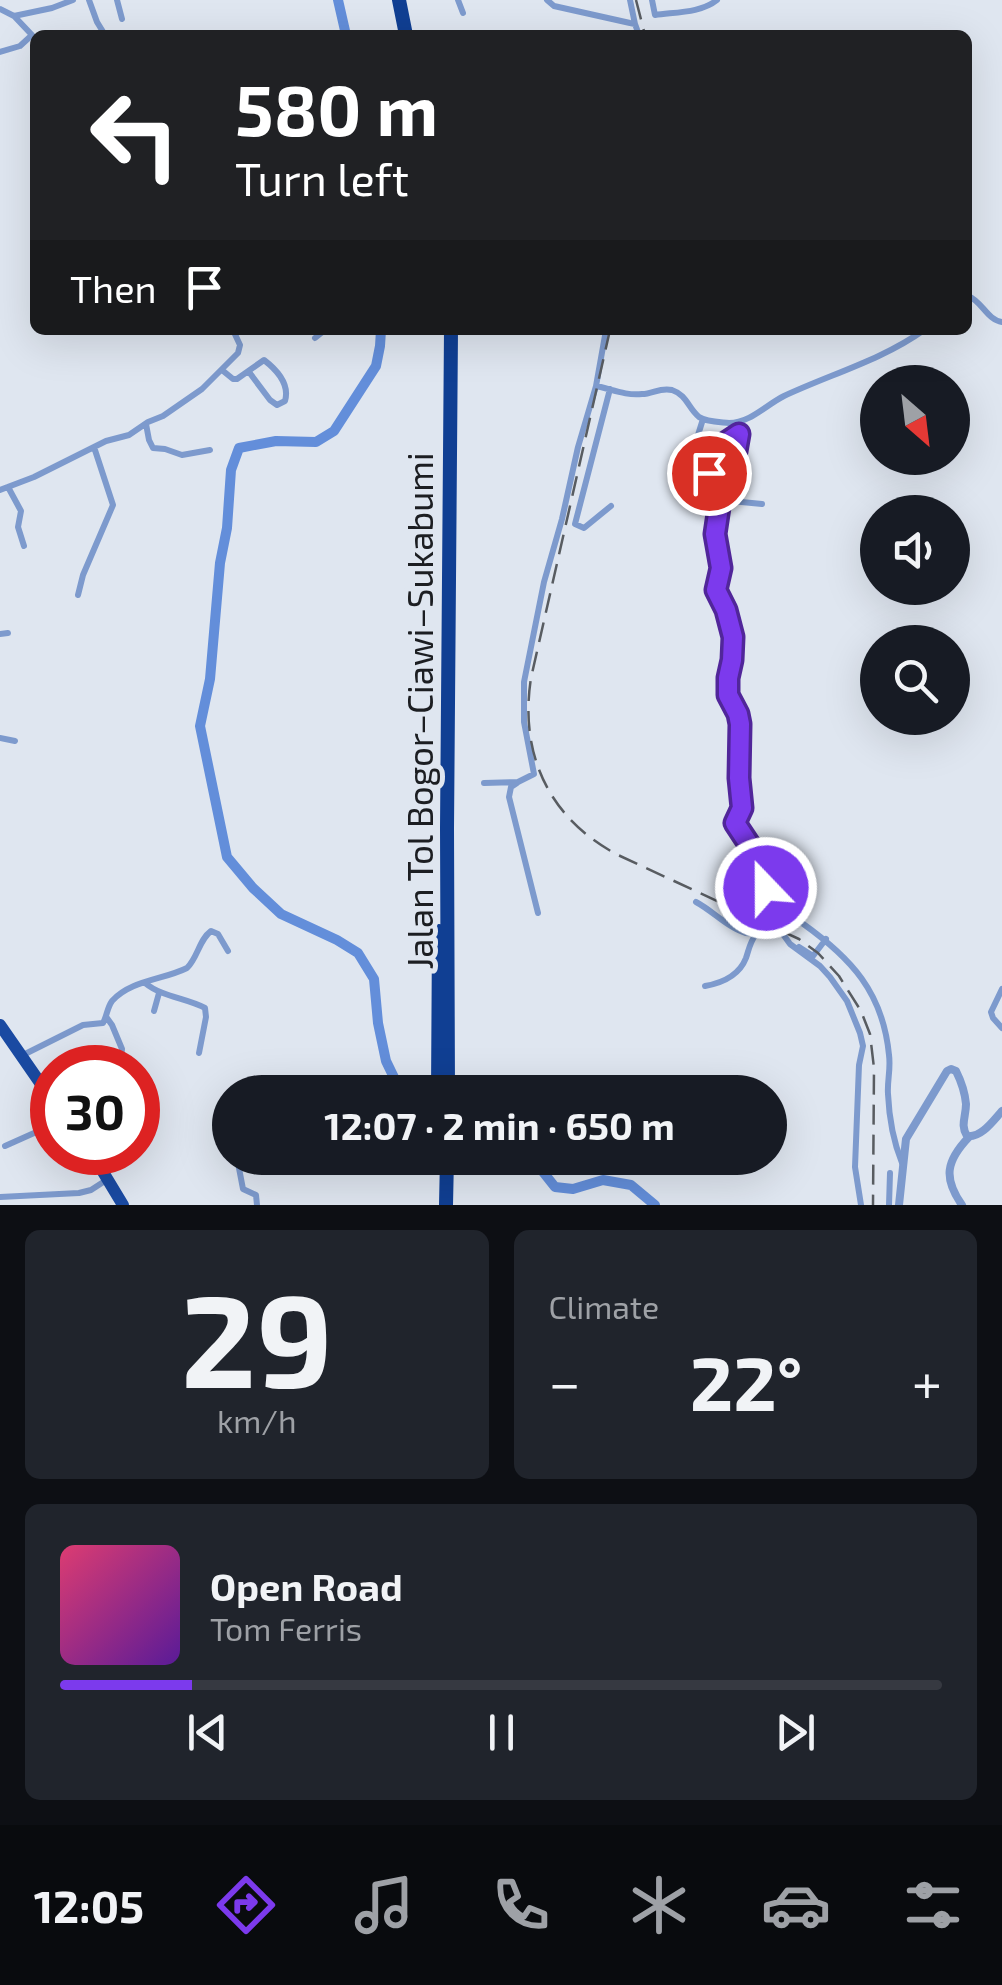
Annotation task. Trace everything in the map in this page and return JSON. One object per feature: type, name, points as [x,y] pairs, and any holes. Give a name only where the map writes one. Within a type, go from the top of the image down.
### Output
[{"type":"highway","points":[[399,0],[405,30]]},
{"type":"highway","points":[[408,0],[414,30]]},
{"type":"highway","name":"Jalan Tol Bogor–Ciawi–Sukabumi","points":[[441,335],[447,1075]]},
{"type":"highway","name":"Jalan Tol Bogor–Ciawi–Sukabumi","points":[[439,1075],[447,828],[451,335]]},
{"type":"highway","points":[[0,1025],[30,1068]]},
{"type":"highway","points":[[107,1175],[124,1205]]},
{"type":"highway","points":[[440,1175],[442,1202]]},
{"type":"highway","points":[[442,1202],[444,1175]]},
{"type":"street","points":[[14,16],[73,0]]},
{"type":"street","points":[[89,0],[103,30]]},
{"type":"street","points":[[117,0],[122,19]]},
{"type":"street","points":[[458,0],[463,13]]},
{"type":"street","points":[[548,0],[554,6],[635,24]]},
{"type":"street","points":[[630,0],[637,30]]},
{"type":"street","points":[[652,0],[655,15],[695,10],[717,0]]},
{"type":"street","points":[[0,9],[14,16],[30,33]]},
{"type":"street","points":[[0,52],[20,46],[30,38]]},
{"type":"street","points":[[972,299],[994,320],[1002,322]]},
{"type":"street","points":[[24,546],[18,527],[20,511],[4,488],[110,440],[132,434],[146,422],[172,410],[240,351],[235,335]]},
{"type":"street","points":[[316,338],[319,335]]},
{"type":"street","points":[[538,913],[508,797],[511,787],[534,772],[524,722],[526,669],[605,335]]},
{"type":"street","points":[[596,386],[641,394],[672,390],[683,396],[703,419],[738,422],[786,395],[891,352],[916,335]]},
{"type":"street","points":[[222,370],[233,380],[264,360],[285,385],[285,401],[277,405],[270,400],[249,372]]},
{"type":"street","points":[[610,389],[575,524],[584,528],[611,506]]},
{"type":"street","points":[[703,419],[692,478],[716,528]]},
{"type":"street","points":[[146,422],[153,448],[182,454],[210,450]]},
{"type":"street","points":[[738,422],[736,451],[723,483],[715,542],[721,568],[716,592],[733,637],[728,695],[740,728],[742,812],[735,822],[758,858],[768,892],[844,956],[880,1011],[890,1057],[888,1097],[902,1165]]},
{"type":"street","points":[[706,484],[715,450],[739,434]]},
{"type":"street","points":[[78,596],[83,574],[112,505],[94,447]]},
{"type":"street","points":[[721,500],[762,504]]},
{"type":"street","points":[[0,738],[15,740]]},
{"type":"street","points":[[484,783],[518,782]]},
{"type":"street","points":[[696,902],[750,934],[780,930],[820,966],[847,1001],[863,1046],[855,1175],[861,1205]]},
{"type":"street","points":[[120,1045],[107,1018],[108,1007],[114,1000],[144,982],[189,966],[211,930],[228,951]]},
{"type":"street","points":[[705,986],[720,983],[742,968],[756,933]]},
{"type":"street","points":[[786,938],[813,956],[826,939]]},
{"type":"street","points":[[144,982],[159,992],[206,1008],[199,1053]]},
{"type":"street","points":[[1002,988],[991,1014],[1002,1028]]},
{"type":"street","points":[[154,1011],[159,992]]},
{"type":"street","points":[[22,1056],[83,1024],[100,1024],[107,1018]]},
{"type":"street","points":[[899,1205],[908,1135],[942,1077],[951,1069],[956,1071],[966,1103],[962,1127],[969,1138]]},
{"type":"street","points":[[962,1205],[949,1174],[954,1158],[969,1138],[978,1135],[1002,1111]]},
{"type":"street","points":[[5,1146],[30,1135]]},
{"type":"street","points":[[889,1205],[890,1173]]},
{"type":"street","points":[[240,1175],[243,1190],[256,1195],[257,1205]]},
{"type":"street","points":[[0,1197],[12,1201],[84,1192],[109,1178]]},
{"type":"waterway","points":[[338,0],[345,30]]},
{"type":"waterway","points":[[381,335],[376,366],[334,431],[316,442],[276,441],[239,448],[231,470],[210,679],[200,726],[227,857],[281,914],[358,953],[374,979],[378,1023],[393,1075]]},
{"type":"waterway","points":[[545,1175],[555,1187],[573,1189],[603,1180],[631,1185],[655,1205]]},
{"type":"railway","points":[[636,0],[644,30]]},
{"type":"railway","points":[[609,335],[531,678],[528,706],[535,758],[557,803],[594,840],[618,855],[799,939],[839,976],[870,1034],[874,1068],[873,1205]]},
{"type":"route","points":[[709,473],[715,450],[739,434],[722,487],[715,534],[721,568],[716,590],[733,637],[728,695],[740,724],[742,808],[735,823],[758,858],[766,888]]}]
